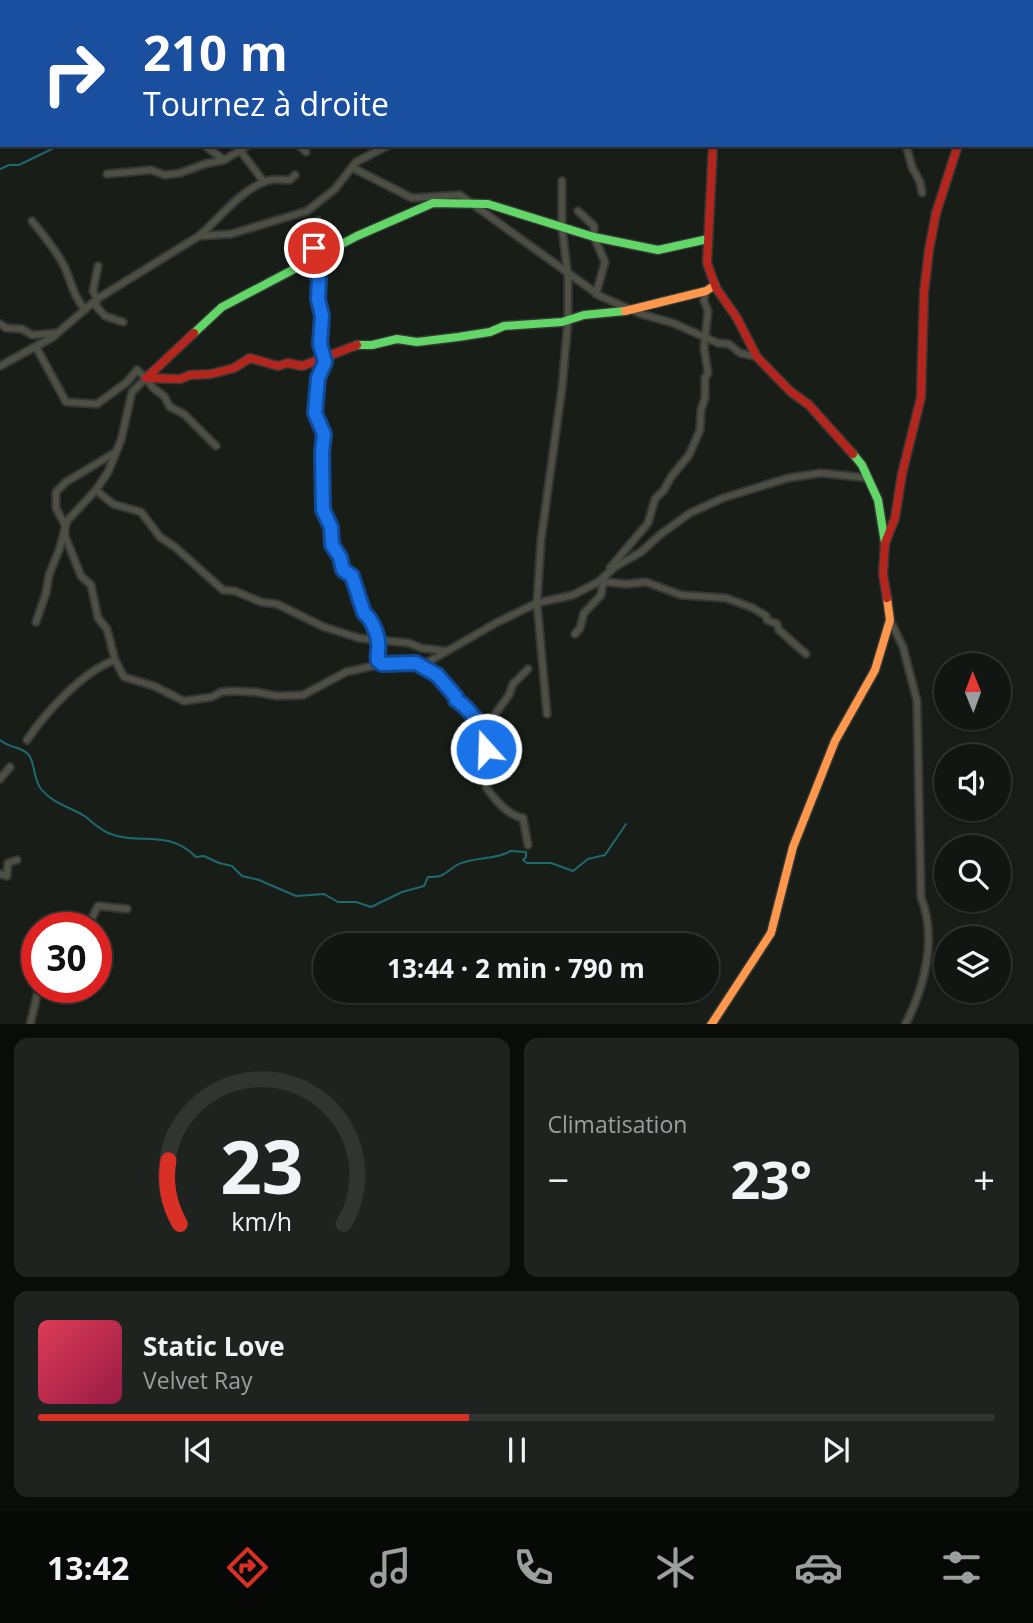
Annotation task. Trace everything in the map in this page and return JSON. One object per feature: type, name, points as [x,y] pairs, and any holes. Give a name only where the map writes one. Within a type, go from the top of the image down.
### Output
[{"type":"street","points":[[207,147],[224,160]]},
{"type":"street","points":[[301,147],[306,152]]},
{"type":"street","points":[[199,236],[231,234],[307,211],[335,189],[356,162],[385,147]]},
{"type":"street","points":[[713,147],[707,263],[715,285],[737,318],[757,356],[790,391],[809,405],[862,465],[878,500],[885,543]]},
{"type":"street","points":[[907,147],[922,193]]},
{"type":"street","points":[[905,1024],[922,982],[929,936],[926,910],[921,897],[917,701],[903,647],[890,621],[883,574],[885,543],[895,518],[921,397],[924,293],[929,250],[936,213],[957,147]]},
{"type":"street","points":[[107,174],[150,170],[165,175],[180,173],[224,160],[239,148],[264,182]]},
{"type":"street","points":[[353,168],[412,198],[460,195],[596,294],[723,344],[729,344],[740,353],[757,356]]},
{"type":"street","points":[[0,366],[58,333],[97,299],[199,236],[229,206],[264,182],[290,180],[295,175]]},
{"type":"street","points":[[547,714],[537,603],[541,540],[562,388],[568,320],[562,181]]},
{"type":"street","points":[[36,622],[65,525],[108,472],[121,440],[132,392],[222,307],[393,219],[433,203],[488,204],[594,237],[658,250],[708,239]]},
{"type":"street","points":[[578,211],[594,226],[594,237],[605,262],[596,294]]},
{"type":"street","points":[[32,221],[58,255],[72,291],[85,310]]},
{"type":"street","points":[[318,221],[311,260],[319,279],[318,299],[322,316],[320,344],[325,362],[318,378],[315,413],[324,434],[323,510],[331,527],[332,545],[340,557],[343,570],[352,576],[364,613],[369,616],[379,647],[376,656],[382,664]]},
{"type":"street","points":[[98,267],[93,291],[97,299],[96,306],[105,316],[124,322]]},
{"type":"street","points":[[146,378],[180,379],[190,375],[211,374],[234,368],[250,358],[278,366],[288,363],[302,366],[346,348],[397,339],[417,342],[480,334],[504,327],[634,310],[663,300],[705,292],[715,285]]},
{"type":"street","points":[[575,634],[580,628],[584,613],[601,595],[604,580],[648,523],[654,499],[664,491],[671,477],[689,455],[700,430],[705,378],[708,373],[704,348],[708,311],[705,292]]},
{"type":"street","points":[[0,324],[6,328],[22,329],[32,335],[58,333]]},
{"type":"street","points":[[36,346],[66,402],[96,404],[127,382],[137,370],[164,396],[170,407],[184,414],[216,446]]},
{"type":"street","points":[[116,453],[66,482],[56,492],[56,508],[65,525],[65,536],[81,576],[90,585],[98,618],[107,629],[115,660],[124,677],[154,686],[184,701],[233,691],[277,696],[303,695],[346,672],[382,664],[428,662],[537,603],[573,595],[604,580],[690,513],[723,498],[788,478],[821,473],[868,478]]},
{"type":"street","points":[[96,490],[113,504],[141,512],[160,537],[223,590],[277,604],[334,631],[365,640],[377,639],[448,651]]},
{"type":"street","points":[[604,580],[626,584],[646,582],[681,595],[708,595],[736,601],[777,624],[779,630],[806,654]]},
{"type":"street","points":[[711,1024],[771,933],[793,847],[835,741],[875,670],[890,621]]},
{"type":"street","points":[[27,740],[40,721],[88,673],[115,660]]},
{"type":"street","points":[[416,663],[437,675],[456,700],[468,707],[474,719],[485,728]]},
{"type":"street","points":[[528,669],[513,684],[509,695],[485,728],[483,736],[486,741],[486,758],[480,762],[489,773],[486,787],[504,808],[516,817],[523,818],[528,845]]},
{"type":"street","points":[[0,779],[10,767]]},
{"type":"street","points":[[0,874],[7,876],[8,863],[17,860]]},
{"type":"street","points":[[95,912],[98,906],[127,909]]},
{"type":"street","points":[[30,1024],[35,1003]]},
{"type":"waterway","points":[[0,169],[19,165],[56,147]]},
{"type":"waterway","points":[[0,740],[28,754],[38,785],[46,794],[108,833],[120,837],[175,843],[196,857],[204,856],[232,866],[242,876],[259,880],[296,896],[324,894],[338,902],[356,902],[371,907],[402,892],[424,886],[428,877],[442,875],[463,862],[498,856],[510,851],[526,852],[523,860],[527,863],[551,863],[573,871],[588,859],[605,855],[626,824]]},
{"type":"traffic: fast","points":[[194,333],[222,307],[357,236],[433,203],[488,204],[594,237],[658,250],[708,239]]},
{"type":"traffic: fast","points":[[357,345],[372,345],[397,339],[417,342],[458,337],[490,332],[504,326],[562,322],[584,315],[625,311]]},
{"type":"traffic: fast","points":[[853,454],[862,465],[878,500],[885,543]]},
{"type":"traffic: slow","points":[[625,311],[706,291],[715,285]]},
{"type":"traffic: slow","points":[[712,1024],[771,933],[793,847],[835,741],[875,670],[890,620],[887,598]]},
{"type":"traffic: jam","points":[[713,147],[707,263],[716,288],[737,318],[757,357],[790,391],[809,405],[853,454]]},
{"type":"traffic: jam","points":[[887,598],[883,574],[885,543],[895,518],[902,474],[921,397],[924,293],[929,250],[936,213],[957,147]]},
{"type":"traffic: jam","points":[[194,333],[146,378],[180,379],[190,375],[211,374],[234,368],[250,358],[278,366],[288,363],[302,366],[357,345]]},
{"type":"route","points":[[314,248],[311,260],[319,279],[318,299],[322,316],[319,328],[320,344],[325,362],[318,378],[315,413],[324,434],[322,503],[331,527],[332,545],[340,557],[343,570],[352,576],[364,613],[369,616],[376,633],[378,661],[382,664],[400,665],[416,663],[437,675],[456,700],[468,707],[474,719],[485,728],[483,736],[486,749]]}]
